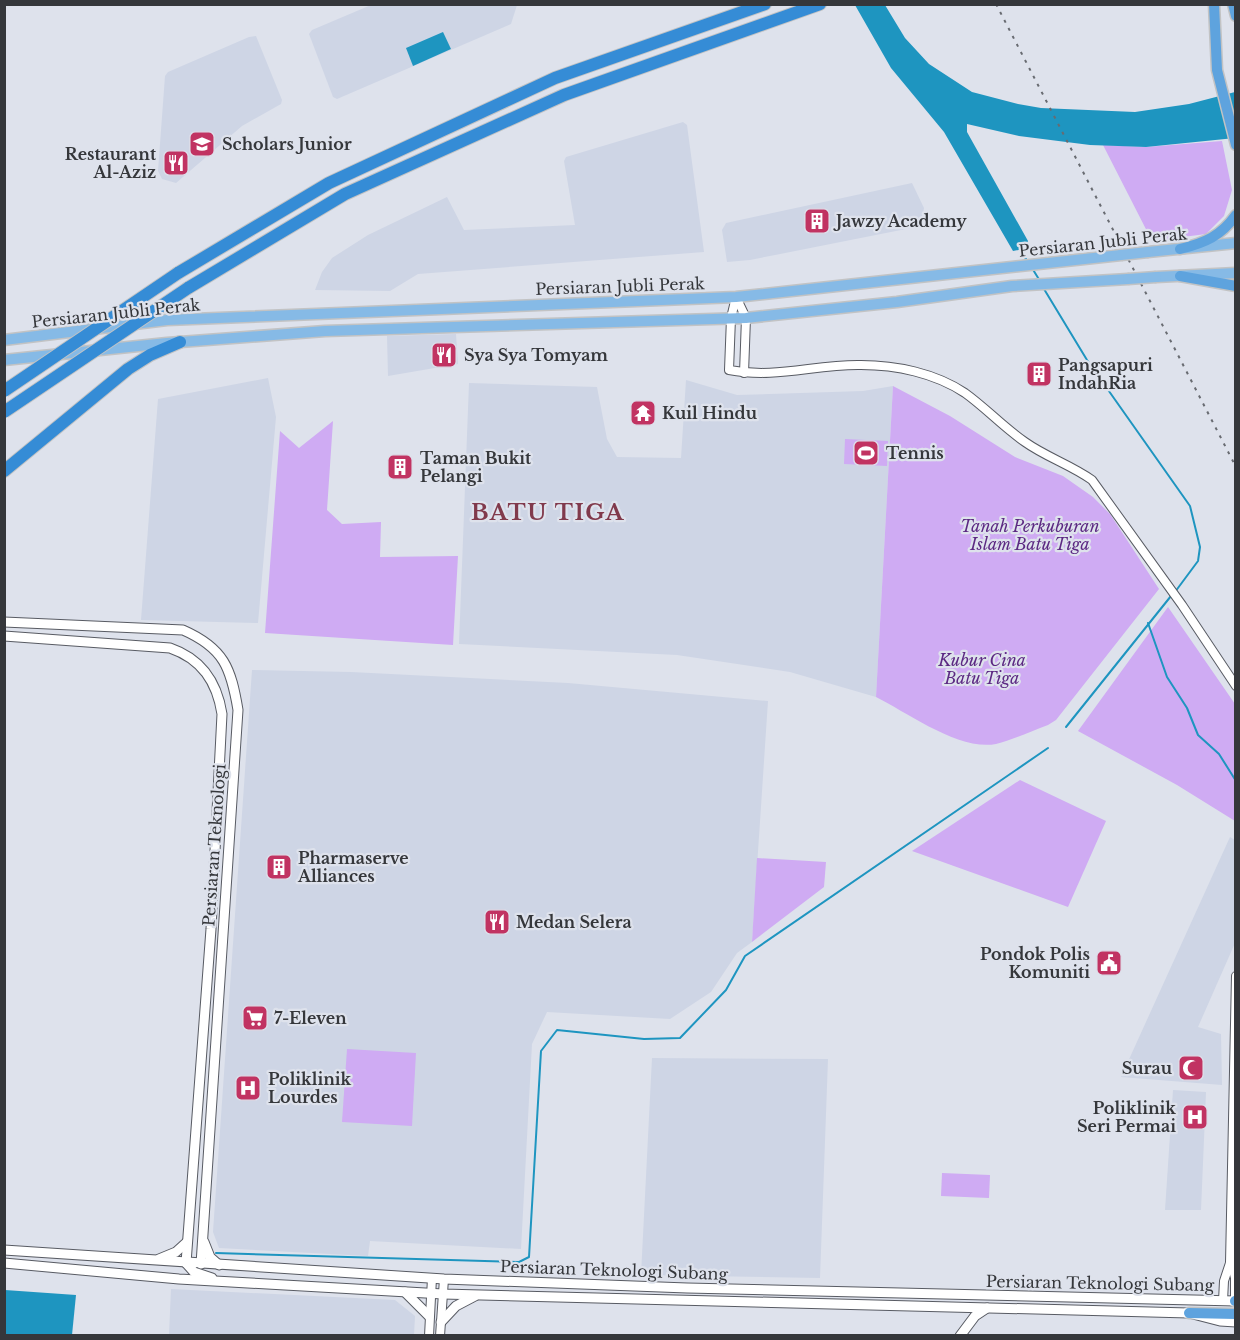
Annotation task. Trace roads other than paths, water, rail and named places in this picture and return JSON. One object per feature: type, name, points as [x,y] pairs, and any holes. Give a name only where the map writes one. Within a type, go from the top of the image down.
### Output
[{"type":"highway","points":[[4,391],[178,273],[329,183],[555,78],[765,4]]},
{"type":"highway","points":[[4,412],[188,288],[345,194],[564,95],[820,4]]},
{"type":"highway","points":[[1214,4],[1217,70],[1236,145]]},
{"type":"highway","points":[[1233,4],[1236,16]]},
{"type":"highway","points":[[1180,249],[1208,242],[1227,226],[1236,214]]},
{"type":"highway","points":[[1180,276],[1236,286]]},
{"type":"highway","points":[[4,471],[128,369],[150,355],[180,342]]},
{"type":"highway","points":[[1189,1313],[1236,1314]]},
{"type":"main road","name":"Persiaran Jubli Perak","points":[[4,340],[167,320],[736,297],[1236,243]]},
{"type":"main road","name":"Persiaran Jubli Perak","points":[[4,360],[180,342],[325,331],[746,318],[897,302],[1012,286],[1236,273]]},
{"type":"main road","name":"Persiaran Teknologi","points":[[4,622],[183,630],[215,649],[224,659],[231,677],[238,710],[203,1239],[198,1268]]},
{"type":"main road","name":"Persiaran Teknologi","points":[[4,636],[170,648],[182,652],[198,663],[211,677],[219,697],[222,714],[211,929],[186,1263]]},
{"type":"main road","points":[[203,1239],[210,1257],[219,1265]]},
{"type":"main road","points":[[149,1261],[169,1256],[187,1242]]},
{"type":"main road","name":"Persiaran Teknologi Subang","points":[[4,1250],[186,1263],[198,1268],[219,1265],[444,1279],[687,1288],[1232,1301]]},
{"type":"main road","name":"Persiaran Teknologi Subang","points":[[4,1263],[289,1287],[477,1295],[1189,1313],[1220,1321],[1236,1322]]},
{"type":"main road","points":[[162,1276],[187,1275],[198,1268],[221,1280]]},
{"type":"main road","points":[[687,1288],[687,1301]]},
{"type":"main road","points":[[405,1292],[429,1316]]},
{"type":"main road","points":[[441,1322],[456,1306],[477,1295]]},
{"type":"main road","points":[[1123,1312],[1124,1298]]},
{"type":"main road","points":[[960,1335],[975,1316],[987,1308]]},
{"type":"street","points":[[736,297],[731,318],[729,370],[744,373],[803,372],[859,365],[920,372],[964,392],[1027,444],[1078,470],[1092,480],[1182,605],[1236,687]]},
{"type":"street","points":[[736,297],[746,318],[744,373]]},
{"type":"street","name":"Persiaran Teknologi Subang","points":[[1232,1301],[1224,1281],[1230,1263],[1236,976]]},
{"type":"street","name":"Persiaran Teknologi Subang","points":[[1230,1263],[1235,1277],[1232,1301]]},
{"type":"street","points":[[429,1335],[432,1278]]},
{"type":"street","points":[[440,1335],[444,1279]]},
{"type":"water","points":[[855,5],[885,5],[905,38],[929,64],[972,92],[1041,108],[1135,112],[1189,104],[1235,92],[1235,138],[1146,147],[1090,145],[1019,136],[967,124],[967,132],[1028,241],[1024,249],[1013,251],[944,132],[891,68]]},
{"type":"water","points":[[443,32],[451,49],[413,66],[406,48]]},
{"type":"water","points":[[5,1290],[76,1295],[72,1335],[5,1335]]},
{"type":"waterway","points":[[1021,250],[1027,261]]},
{"type":"waterway","points":[[1032,268],[1040,281]]},
{"type":"waterway","points":[[1044,289],[1087,360],[1190,506],[1200,547],[1198,561],[1175,592]]},
{"type":"waterway","points":[[1066,727],[1171,596]]},
{"type":"waterway","points":[[1148,623],[1167,677],[1187,708],[1198,735],[1219,754],[1236,781]]},
{"type":"waterway","points":[[216,1253],[519,1262],[529,1257],[541,1051],[557,1030],[644,1039],[680,1038],[726,990],[745,956],[1048,748]]},
{"type":"railway","points":[[996,4],[1236,467]]},
{"type":"place","name":"Scholars Junior","points":[[202,144]]},
{"type":"place","name":"Restaurant Al-Aziz","points":[[176,163]]},
{"type":"place","name":"Jawzy Academy","points":[[817,221]]},
{"type":"place","name":"Sya Sya Tomyam","points":[[444,355]]},
{"type":"place","name":"Pangsapuri IndahRia","points":[[1039,374]]},
{"type":"place","name":"Kuil Hindu","points":[[643,413]]},
{"type":"place","name":"Tennis","points":[[866,453]]},
{"type":"place","name":"Taman Bukit Pelangi","points":[[400,467]]},
{"type":"place","name":"Pharmaserve Alliances","points":[[279,867]]},
{"type":"place","name":"Medan Selera","points":[[497,922]]},
{"type":"place","name":"Pondok Polis Komuniti","points":[[1109,963]]},
{"type":"place","name":"7-Eleven","points":[[255,1018]]},
{"type":"place","name":"Surau","points":[[1191,1068]]},
{"type":"place","name":"Poliklinik Lourdes","points":[[248,1088]]},
{"type":"place","name":"Poliklinik Seri Permai","points":[[1195,1117]]},
{"type":"district","name":"BATU TIGA","points":[[548,512]]},
{"type":"park label","name":"Tanah Perkuburan Islam Batu Tiga","points":[[1030,535]]},
{"type":"park label","name":"Kubur Cina Batu Tiga","points":[[982,669]]}]
